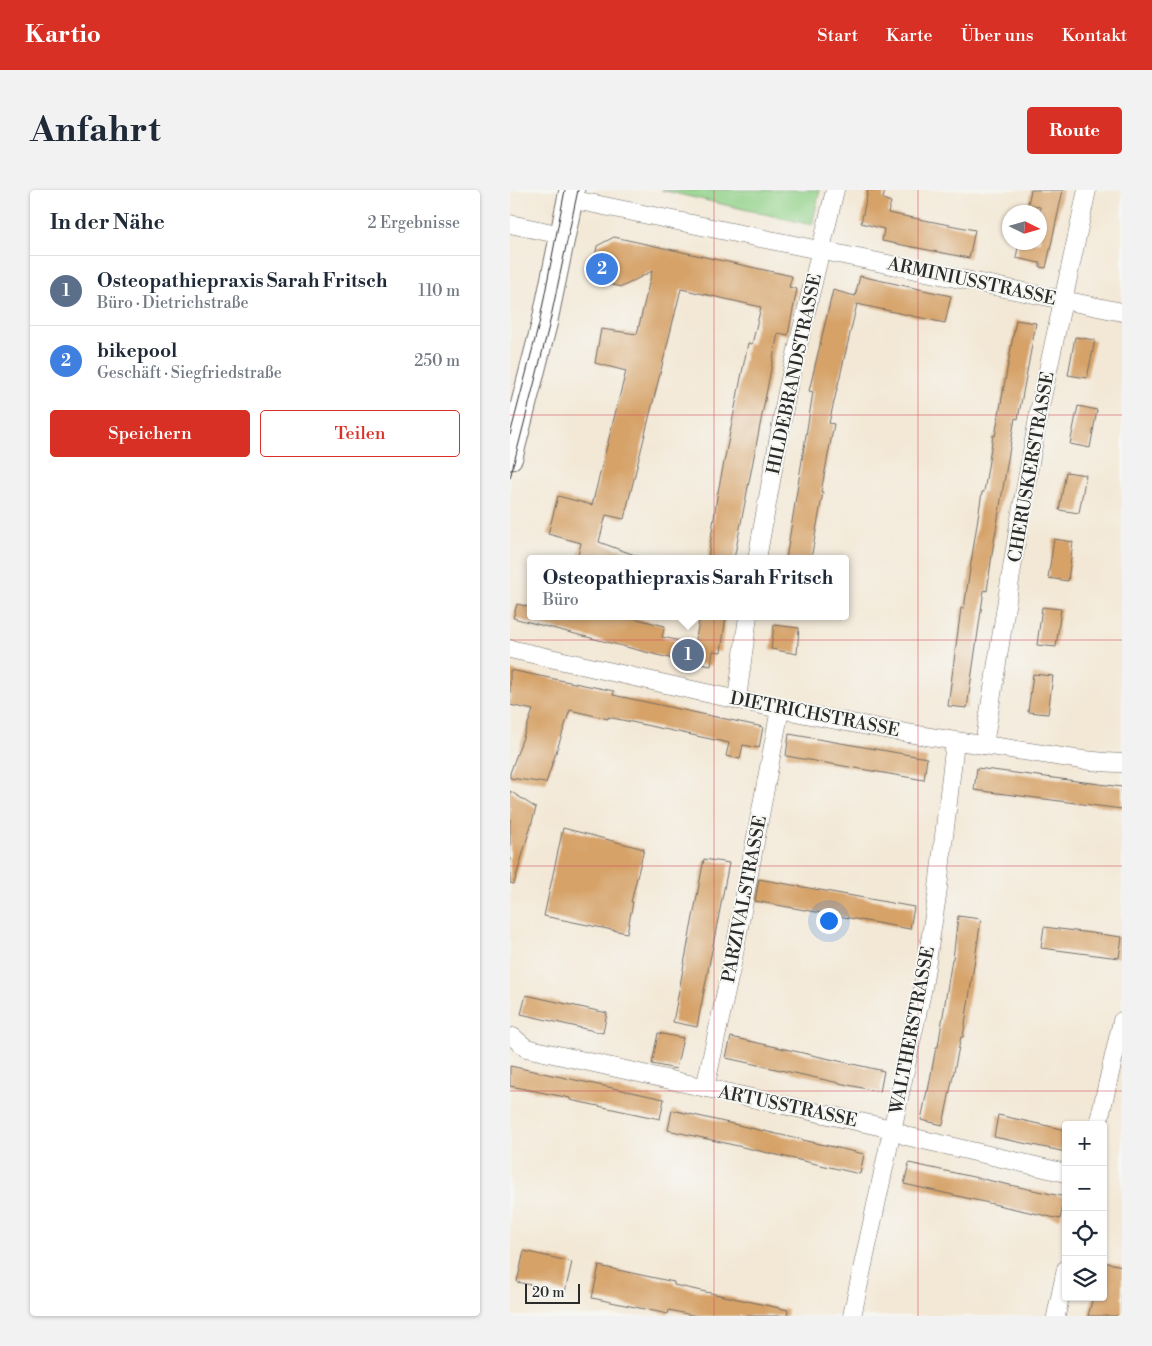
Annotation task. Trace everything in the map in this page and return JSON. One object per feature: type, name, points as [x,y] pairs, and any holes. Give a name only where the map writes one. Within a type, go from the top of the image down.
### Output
[{"type":"street","name":"HILDEBRANDSTRASSE","points":[[758,555],[787,392],[835,190]]},
{"type":"street","name":"CHERUSKERSTRASSE","points":[[984,745],[1019,524],[1040,407],[1087,190]]},
{"type":"street","name":"ARMINIUSSTRASSE","points":[[571,194],[1122,312]]},
{"type":"street","points":[[510,457],[544,325],[571,194]]},
{"type":"street","points":[[510,224],[562,235]]},
{"type":"street","points":[[737,699],[747,620]]},
{"type":"street","name":"DIETRICHSTRASSE","points":[[510,649],[780,709],[954,742],[1084,760],[1122,763]]},
{"type":"street","name":"PARZIVALSTRASSE","points":[[705,1088],[732,964],[780,709]]},
{"type":"street","name":"WALTHERSTRASSE","points":[[852,1316],[923,987],[937,896],[954,742]]},
{"type":"street","points":[[1099,1121],[1122,1021]]},
{"type":"street","name":"ARTUSSTRASSE","points":[[513,1037],[526,1048],[892,1129],[906,1136],[1062,1172]]},
{"type":"street","points":[[1056,1316],[1062,1288]]},
{"type":"green space","points":[[661,190],[820,190],[812,225]]},
{"type":"building","points":[[868,190],[885,190],[883,199],[891,202],[888,213],[975,230],[969,258],[882,241],[884,229],[861,223]]},
{"type":"building","points":[[1031,190],[1063,190],[1046,268],[1040,267],[1040,263],[1016,258],[1018,250],[1047,250],[1047,205],[1028,204]]},
{"type":"building","points":[[614,237],[792,276],[789,287],[797,289],[788,335],[778,333],[735,555],[709,555],[717,497],[748,343],[752,344],[761,307],[681,289],[624,519],[606,515],[599,542],[635,555],[578,555],[581,543],[548,534],[558,496],[592,505],[626,371],[595,363],[601,329],[637,334],[652,271],[622,287],[591,280],[597,246]]},
{"type":"building","points":[[860,276],[951,296],[945,323],[857,304],[829,423],[834,424],[812,555],[787,555],[813,392],[809,391],[833,290],[855,296]]},
{"type":"building","points":[[1016,320],[1036,323],[1018,419],[1015,418],[987,591],[984,590],[967,708],[948,706],[961,608],[964,608],[982,492],[984,492],[993,435],[995,436]]},
{"type":"building","points":[[1075,337],[1095,340],[1087,378],[1068,375]]},
{"type":"building","points":[[1078,406],[1097,410],[1090,448],[1070,444]]},
{"type":"building","points":[[1066,472],[1086,475],[1079,513],[1059,510]]},
{"type":"building","points":[[1054,539],[1073,542],[1068,581],[1048,578]]},
{"type":"building","points":[[517,604],[527,606],[527,620],[641,620],[665,626],[662,637],[695,644],[699,620],[725,620],[721,652],[713,651],[711,666],[673,659],[513,618]]},
{"type":"building","points":[[1042,607],[1061,609],[1056,647],[1037,645]]},
{"type":"building","points":[[774,625],[799,628],[797,654],[771,649]]},
{"type":"building","points":[[510,670],[614,691],[613,695],[763,727],[759,748],[743,745],[740,759],[726,756],[729,743],[570,710],[546,783],[510,778],[510,773],[533,710],[510,705]]},
{"type":"building","points":[[1033,674],[1053,676],[1048,714],[1028,712]]},
{"type":"building","points":[[789,734],[927,758],[924,780],[786,756]]},
{"type":"building","points":[[977,768],[1122,787],[1122,809],[974,790]]},
{"type":"building","points":[[510,791],[536,808],[514,884],[510,883]]},
{"type":"building","points":[[563,828],[644,849],[631,902],[633,902],[627,933],[544,916]]},
{"type":"building","points":[[704,859],[729,863],[697,1027],[673,1022]]},
{"type":"building","points":[[759,879],[914,907],[910,929],[755,901]]},
{"type":"building","points":[[958,916],[981,919],[963,1037],[961,1037],[943,1125],[921,1120],[936,1047],[938,1047],[953,959]]},
{"type":"building","points":[[1044,927],[1122,937],[1119,958],[1041,948]]},
{"type":"building","points":[[526,995],[607,1013],[603,1033],[521,1014]]},
{"type":"building","points":[[658,1033],[683,1038],[676,1069],[652,1064]]},
{"type":"building","points":[[731,1037],[884,1071],[880,1092],[726,1058]]},
{"type":"building","points":[[510,1066],[664,1099],[660,1119],[510,1086]]},
{"type":"building","points":[[672,1110],[864,1154],[860,1174],[668,1130]]},
{"type":"building","points":[[998,1115],[1062,1129],[1062,1151],[994,1137]]},
{"type":"building","points":[[909,1163],[1062,1196],[1062,1210],[1060,1219],[904,1184]]},
{"type":"building","points":[[524,1251],[572,1262],[565,1292],[517,1282]]},
{"type":"building","points":[[1107,1263],[1122,1266],[1122,1316],[1088,1316],[1092,1301],[1107,1301]]},
{"type":"building","points":[[599,1266],[788,1310],[787,1316],[696,1316],[669,1310],[668,1314],[592,1298]]},
{"type":"tram line","points":[[510,435],[539,324],[565,190]]},
{"type":"tram line","points":[[510,478],[549,326],[578,190]]},
{"type":"place","name":"bikepool","points":[[602,269]]},
{"type":"place","name":"Osteopathiepraxis Sarah Fritsch","points":[[688,655]]}]
